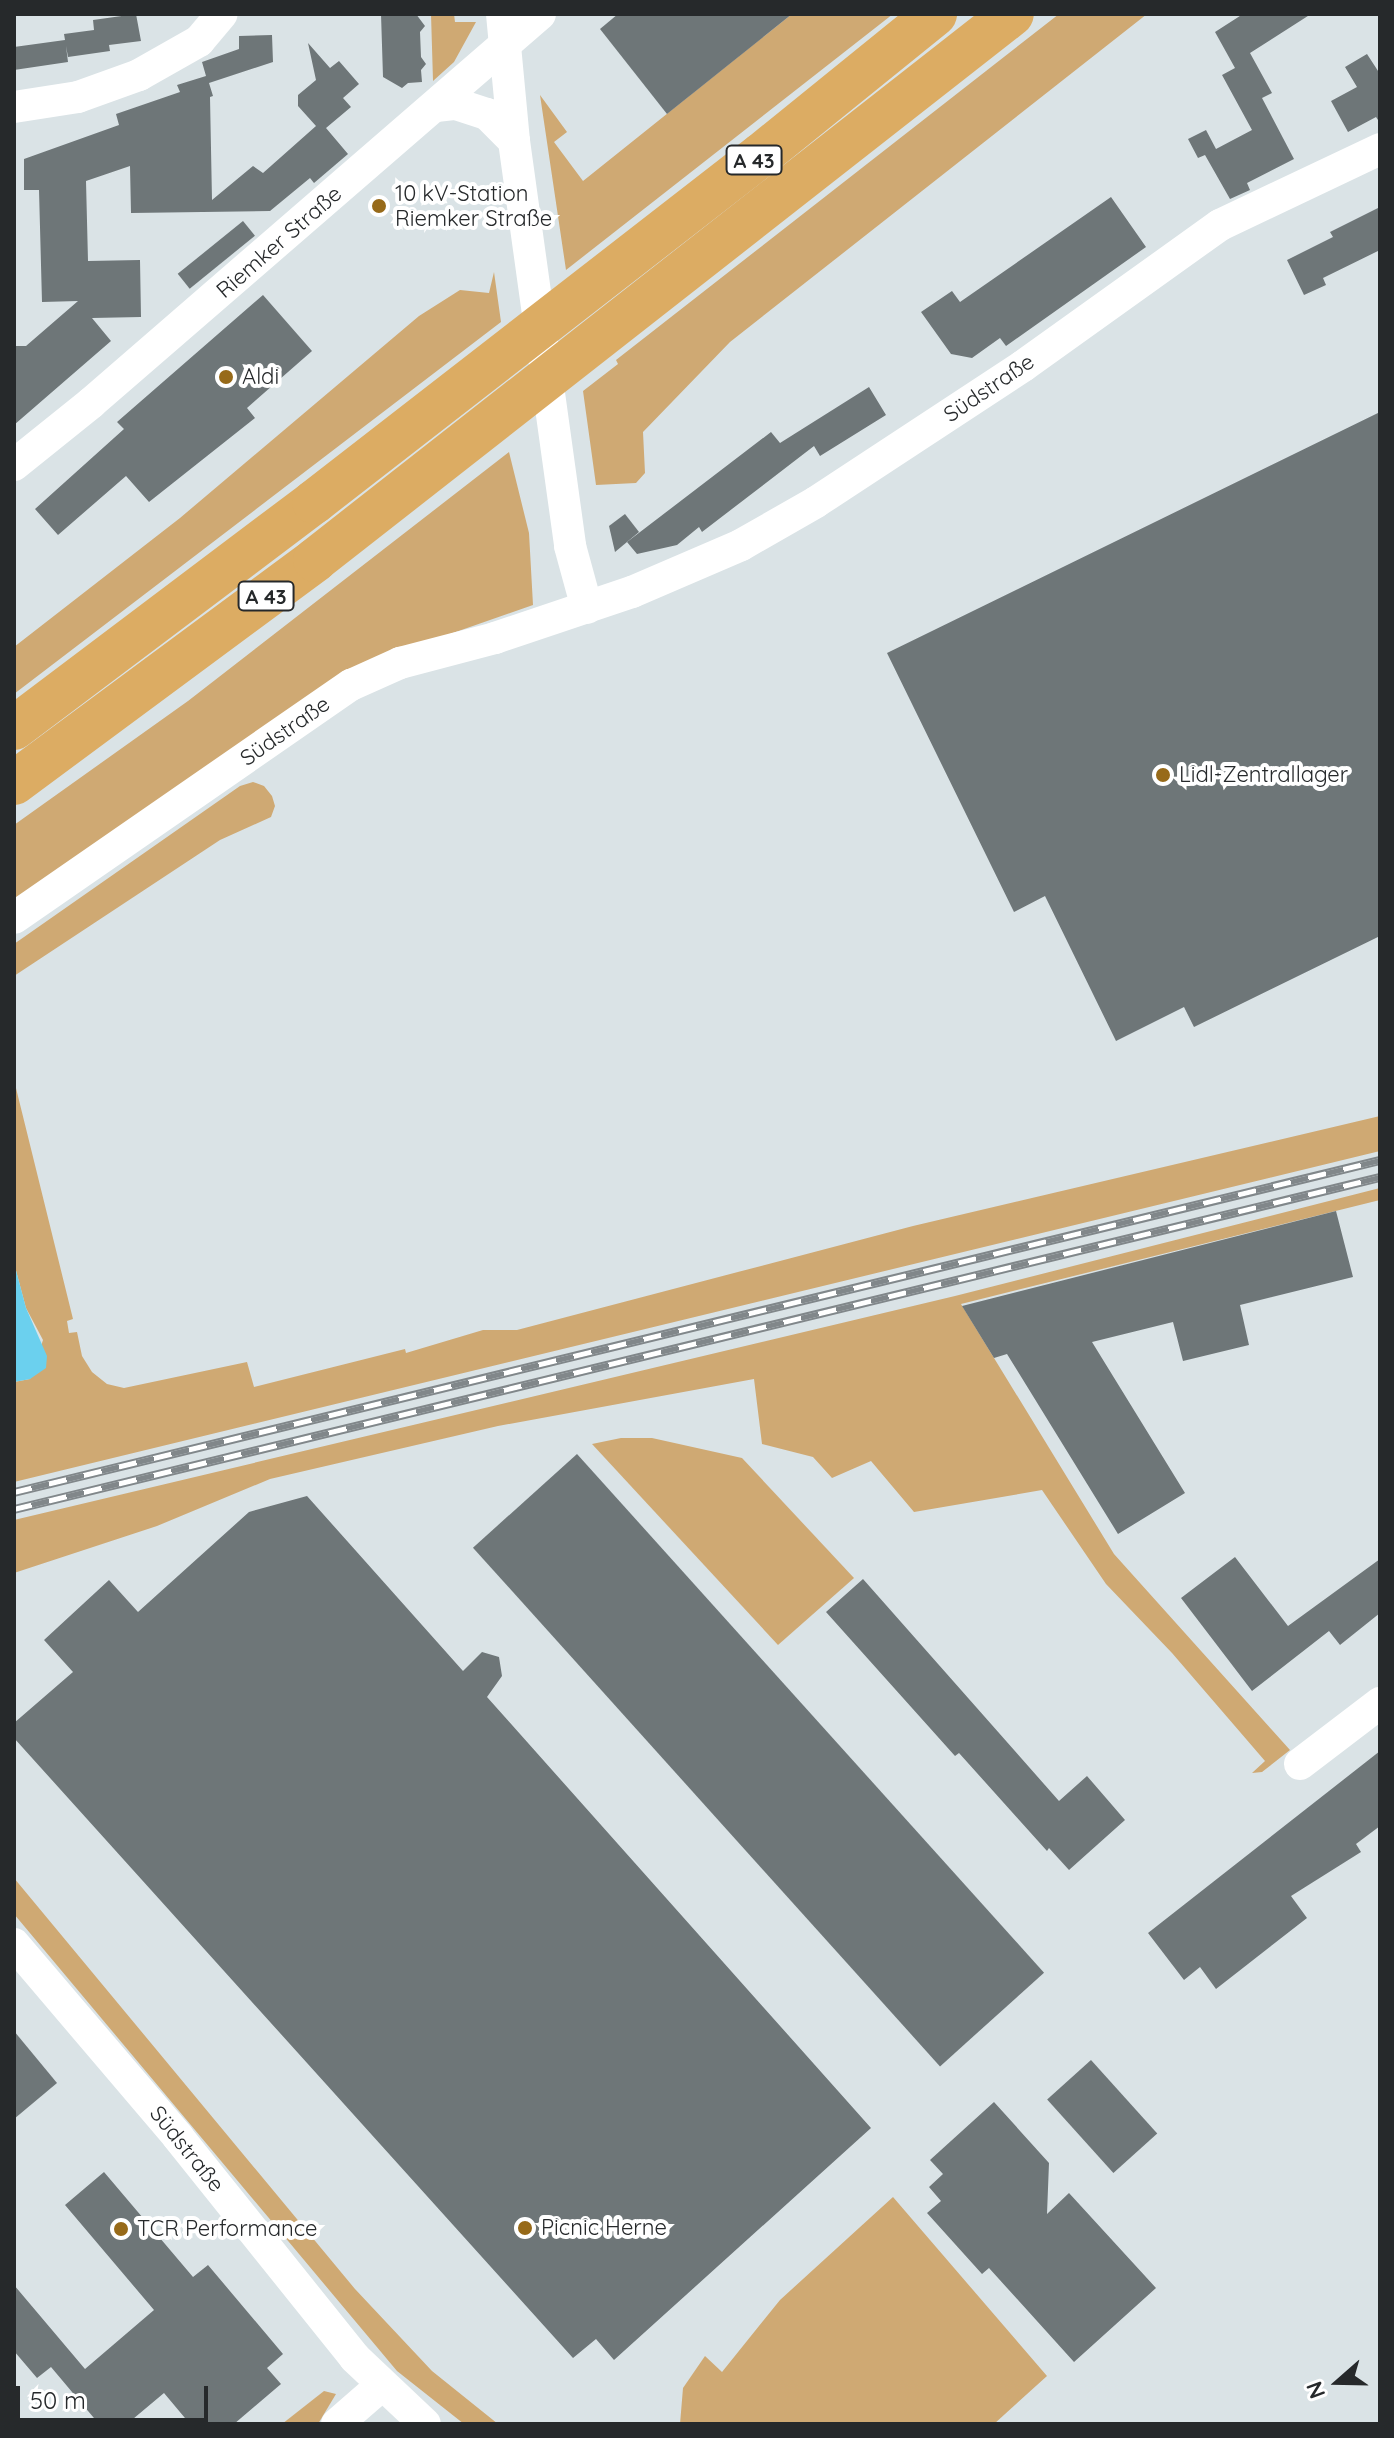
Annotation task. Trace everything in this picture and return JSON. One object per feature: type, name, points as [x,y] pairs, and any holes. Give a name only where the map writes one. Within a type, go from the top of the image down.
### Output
[{"type":"highway","name":"A 43","points":[[14,728],[506,353],[761,155],[935,14]]},
{"type":"highway","name":"A 43","points":[[14,783],[315,560],[1012,14]]},
{"type":"street","points":[[14,107],[78,97],[139,75],[199,41],[222,14]]},
{"type":"street","name":"Riemker Straße","points":[[14,465],[91,403],[436,106],[503,30],[540,14]]},
{"type":"street","points":[[503,30],[514,141],[570,546],[587,608]]},
{"type":"street","points":[[436,106],[456,104],[487,114],[514,141]]},
{"type":"street","name":"Südstraße","points":[[14,918],[351,685],[400,663],[587,608],[682,572],[754,538],[816,502],[1023,366],[1220,225],[1380,149]]},
{"type":"street","points":[[1300,1764],[1380,1703]]},
{"type":"street","name":"Südstraße","points":[[14,1944],[178,2137],[337,2337],[382,2385],[425,2424]]},
{"type":"street","points":[[337,2424],[382,2385]]},
{"type":"shaded area","points":[[431,14],[454,14],[455,22],[476,22],[454,62],[433,81]]},
{"type":"shaded area","points":[[792,14],[893,14],[566,270],[540,95],[567,132],[554,142],[583,181]]},
{"type":"shaded area","points":[[1059,14],[1147,14],[730,342],[643,432],[645,473],[636,483],[596,485],[583,391],[618,364],[616,360]]},
{"type":"shaded area","points":[[494,272],[501,322],[14,694],[14,647],[180,518],[419,316],[460,290],[489,293]]},
{"type":"shaded area","points":[[509,452],[529,533],[533,605],[387,656],[14,899],[14,825],[188,701]]},
{"type":"shaded area","points":[[253,782],[264,786],[272,796],[275,806],[271,817],[220,840],[14,976],[14,944],[240,786]]},
{"type":"shaded area","points":[[14,1080],[73,1319],[67,1321],[69,1333],[77,1332],[82,1356],[92,1372],[107,1384],[124,1388],[247,1362],[254,1387],[405,1349],[406,1353],[483,1330],[517,1330],[913,1226],[1380,1116],[1380,1151],[14,1482],[14,1382],[30,1379],[43,1340],[26,1308],[14,1263]]},
{"type":"shaded area","points":[[1380,1188],[1380,1200],[961,1304],[1114,1554],[1290,1750],[1262,1772],[1252,1773],[1265,1761],[1172,1653],[1106,1584],[1042,1490],[914,1512],[871,1461],[832,1478],[813,1457],[762,1444],[754,1379],[498,1426],[270,1479],[157,1526],[14,1573],[14,1520],[955,1296]]},
{"type":"shaded area","points":[[621,1438],[652,1438],[742,1458],[854,1578],[778,1645],[592,1444]]},
{"type":"shaded area","points":[[14,1878],[355,2289],[432,2371],[498,2424],[464,2424],[397,2371],[14,1914]]},
{"type":"shaded area","points":[[893,2197],[1047,2376],[994,2424],[680,2424],[683,2388],[705,2356],[722,2372],[780,2300]]},
{"type":"shaded area","points":[[324,2391],[336,2394],[318,2424],[282,2424]]},
{"type":"water","points":[[14,1263],[26,1308],[47,1356],[46,1368],[30,1379],[14,1382]]},
{"type":"building","points":[[136,14],[141,41],[109,45],[110,51],[68,57],[66,46],[68,62],[14,70],[14,47],[65,40],[64,34],[94,30],[93,20]]},
{"type":"building","points":[[381,14],[416,14],[425,26],[420,32],[421,57],[426,64],[421,70],[422,82],[408,83],[402,88],[383,77]]},
{"type":"building","points":[[618,14],[792,14],[667,114],[600,29]]},
{"type":"building","points":[[1243,14],[1311,14],[1250,53],[1272,93],[1262,98],[1294,159],[1247,183],[1250,190],[1230,199],[1205,155],[1198,158],[1188,139],[1206,130],[1216,149],[1252,130],[1222,75],[1235,68],[1215,32]]},
{"type":"building","points":[[272,35],[273,62],[209,83],[213,96],[210,97],[212,200],[253,166],[263,173],[316,126],[298,106],[298,95],[316,80],[308,43],[330,68],[339,61],[359,84],[343,98],[351,107],[326,128],[348,154],[314,183],[310,178],[270,211],[131,213],[130,166],[86,181],[88,261],[140,260],[141,317],[92,318],[111,341],[14,425],[14,346],[26,346],[78,301],[42,302],[39,190],[24,190],[24,159],[119,125],[116,114],[180,92],[177,85],[206,76],[202,62],[239,49],[239,36]]},
{"type":"building","points":[[1367,54],[1380,74],[1380,123],[1376,117],[1348,132],[1331,101],[1357,87],[1345,67]]},
{"type":"building","points":[[1111,197],[1146,247],[1006,346],[1000,338],[972,358],[951,354],[921,312],[952,291],[960,302]]},
{"type":"building","points":[[1380,207],[1380,250],[1323,278],[1326,285],[1304,295],[1287,260],[1333,237],[1330,232]]},
{"type":"building","points":[[243,221],[255,236],[190,289],[178,274]]},
{"type":"building","name":"Aldi","points":[[263,295],[312,351],[247,408],[255,418],[149,502],[126,476],[58,535],[35,509],[124,429],[117,422]]},
{"type":"building","points":[[869,387],[886,415],[820,456],[814,446],[702,532],[699,527],[677,545],[637,554],[627,542],[771,432],[780,443]]},
{"type":"building","name":"Lidl-Zentrallager","points":[[1380,412],[1380,936],[1194,1027],[1184,1007],[1116,1041],[1045,896],[1014,912],[887,653]]},
{"type":"building","points":[[625,514],[639,532],[615,552],[609,526]]},
{"type":"building","points":[[1336,1211],[1353,1277],[1240,1305],[1249,1345],[1183,1361],[1173,1322],[1092,1342],[1185,1493],[1118,1534],[1007,1354],[994,1358],[962,1306]]},
{"type":"building","points":[[577,1454],[1044,1973],[940,2066],[473,1548]]},
{"type":"building","points":[[307,1496],[463,1671],[482,1652],[499,1657],[502,1676],[487,1697],[871,2128],[614,2360],[596,2339],[573,2358],[14,1738],[14,1723],[73,1672],[44,1640],[109,1580],[138,1612],[249,1512]]},
{"type":"building","points":[[1235,1557],[1288,1626],[1380,1559],[1380,1613],[1340,1645],[1329,1631],[1252,1691],[1181,1598]]},
{"type":"building","points":[[863,1579],[1059,1801],[1087,1776],[1125,1820],[1069,1870],[1049,1848],[1047,1851],[959,1753],[955,1756],[826,1612]]},
{"type":"building","points":[[1380,1751],[1380,1826],[1356,1844],[1361,1852],[1291,1896],[1307,1918],[1216,1989],[1200,1967],[1184,1980],[1148,1933]]},
{"type":"building","points":[[14,2031],[57,2083],[14,2119]]},
{"type":"building","points":[[1091,2060],[1157,2134],[1113,2173],[1047,2099]]},
{"type":"building","points":[[994,2102],[1049,2163],[1047,2214],[1069,2193],[1156,2288],[1074,2362],[989,2268],[982,2274],[927,2213],[941,2201],[929,2187],[943,2174],[930,2160]]},
{"type":"building","points":[[104,2172],[193,2277],[208,2265],[283,2354],[267,2368],[281,2384],[234,2424],[190,2424],[164,2393],[127,2424],[99,2424],[51,2367],[37,2378],[14,2351],[14,2285],[85,2369],[154,2310],[65,2205]]},
{"type":"railway","points":[[14,1492],[1380,1160]]},
{"type":"railway","points":[[14,1509],[1380,1177]]},
{"type":"place","name":"10 kV-Station Riemker Straße","points":[[379,206]]},
{"type":"place","name":"Aldi","points":[[226,377]]},
{"type":"place","name":"Lidl-Zentrallager","points":[[1163,775]]},
{"type":"place","name":"Picnic Herne","points":[[525,2228]]},
{"type":"place","name":"TCR Performance","points":[[121,2229]]}]
